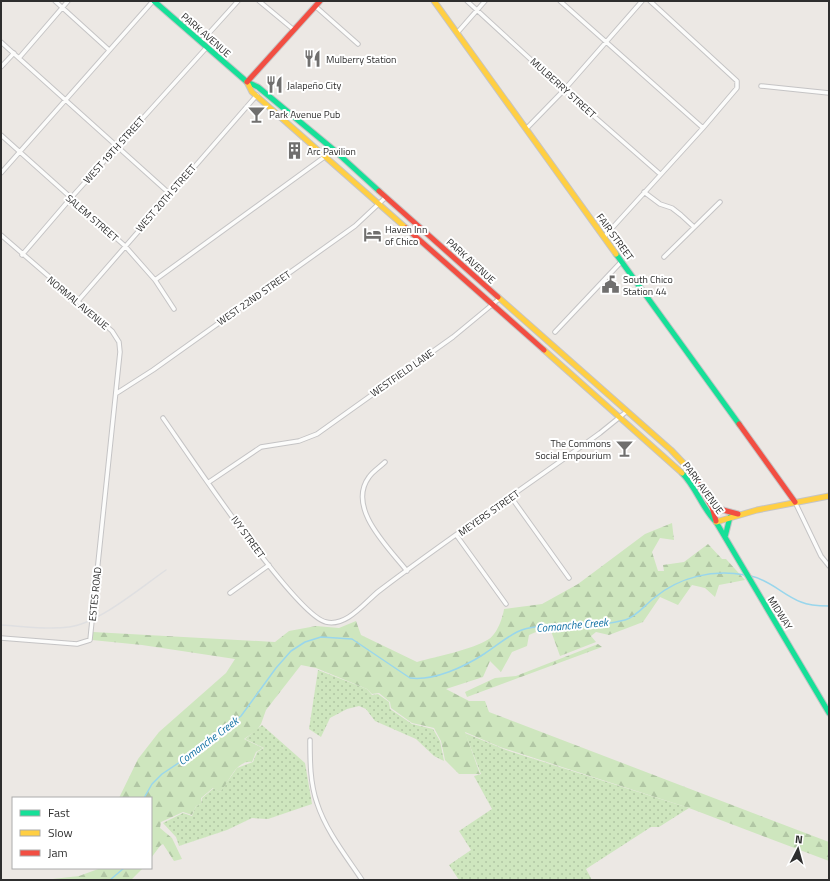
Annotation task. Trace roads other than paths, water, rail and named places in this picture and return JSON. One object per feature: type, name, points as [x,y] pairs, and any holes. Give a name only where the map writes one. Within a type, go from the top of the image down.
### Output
[{"type":"main road","name":"PARK AVENUE","points":[[153,1],[247,82],[257,95],[674,465],[688,479],[708,514],[716,522]]},
{"type":"main road","points":[[247,82],[320,1]]},
{"type":"main road","name":"FAIR STREET","points":[[434,1],[527,128],[795,502]]},
{"type":"main road","name":"PARK AVENUE","points":[[247,82],[258,87],[334,150],[684,463],[712,507],[716,522]]},
{"type":"main road","points":[[716,522],[740,514],[829,496]]},
{"type":"main road","points":[[712,507],[740,514]]},
{"type":"main road","points":[[725,537],[730,517]]},
{"type":"main road","name":"MIDWAY","points":[[716,522],[829,713]]},
{"type":"street","points":[[55,1],[109,50]]},
{"type":"street","points":[[19,58],[68,1]]},
{"type":"street","points":[[1,173],[153,1]]},
{"type":"street","points":[[201,42],[238,1]]},
{"type":"street","points":[[259,1],[294,30]]},
{"type":"street","name":"MULBERRY STREET","points":[[467,1],[564,90],[660,174]]},
{"type":"street","points":[[456,33],[485,1]]},
{"type":"street","points":[[560,1],[703,128]]},
{"type":"street","points":[[527,128],[564,90],[642,1]]},
{"type":"street","points":[[604,237],[703,128],[737,88],[736,81],[650,1]]},
{"type":"street","points":[[315,6],[358,44]]},
{"type":"street","points":[[1,42],[170,194]]},
{"type":"street","name":"WEST 19TH STREET","points":[[22,255],[70,199],[207,47]]},
{"type":"street","points":[[1,67],[14,53]]},
{"type":"street","points":[[761,86],[829,93]]},
{"type":"street","name":"WEST 20TH STREET","points":[[77,302],[257,95]]},
{"type":"street","name":"SALEM STREET","points":[[1,135],[70,199],[125,246],[155,280],[174,309]]},
{"type":"street","points":[[155,280],[334,150]]},
{"type":"street","points":[[644,192],[660,204],[676,212],[694,227]]},
{"type":"street","name":"WEST 22ND STREET","points":[[117,393],[153,370],[340,237],[380,204],[386,197]]},
{"type":"street","points":[[664,257],[720,202]]},
{"type":"street","name":"NORMAL AVENUE","points":[[1,235],[22,255],[112,331],[119,342],[120,352],[117,393],[110,459]]},
{"type":"street","points":[[555,332],[622,261]]},
{"type":"street","name":"WESTFIELD LANE","points":[[209,482],[261,447],[299,441],[317,434],[453,337],[499,299]]},
{"type":"street","name":"MEYERS STREET","points":[[353,614],[372,597],[407,571],[620,418],[626,412]]},
{"type":"street","name":"IVY STREET","points":[[163,418],[269,565],[304,607],[323,621],[333,623],[353,614]]},
{"type":"street","name":"ESTES ROAD","points":[[1,638],[77,644],[90,640],[110,459]]},
{"type":"street","points":[[385,462],[369,477],[363,492],[362,505],[372,526],[407,571]]},
{"type":"street","points":[[511,497],[569,578]]},
{"type":"street","name":"FAIR STREET","points":[[795,502],[821,556],[829,566]]},
{"type":"street","points":[[457,536],[506,604]]},
{"type":"street","points":[[230,593],[269,565]]},
{"type":"street","points":[[310,740],[311,774],[317,805],[330,830],[362,880]]},
{"type":"waterway","name":"Comanche Creek","points":[[145,797],[152,784],[162,774],[201,748],[241,716],[276,668],[291,651],[305,642],[321,637],[352,639],[410,678],[429,677],[448,672],[467,664],[523,629],[550,626],[571,627],[612,623],[625,620],[637,614],[664,591],[685,580],[709,574],[733,573],[745,575]]},
{"type":"waterway","name":"Comanche Creek","points":[[751,576],[764,581],[794,599],[804,603],[815,606],[829,606]]},
{"type":"waterway","name":"Comanche Creek","points":[[110,880],[123,869]]},
{"type":"railway","points":[[1,625],[52,628],[69,627],[81,624],[119,604],[166,570]]},
{"type":"place","name":"Mulberry Station","points":[[313,59]]},
{"type":"place","name":"Jalapeño City","points":[[274,85]]},
{"type":"place","name":"Park Avenue Pub","points":[[256,114]]},
{"type":"place","name":"Arc Pavilion","points":[[294,151]]},
{"type":"place","name":"Haven Inn of Chico","points":[[372,235]]},
{"type":"place","name":"South Chico Station 44","points":[[610,285]]},
{"type":"place","name":"The Commons Social Empourium","points":[[624,449]]}]
